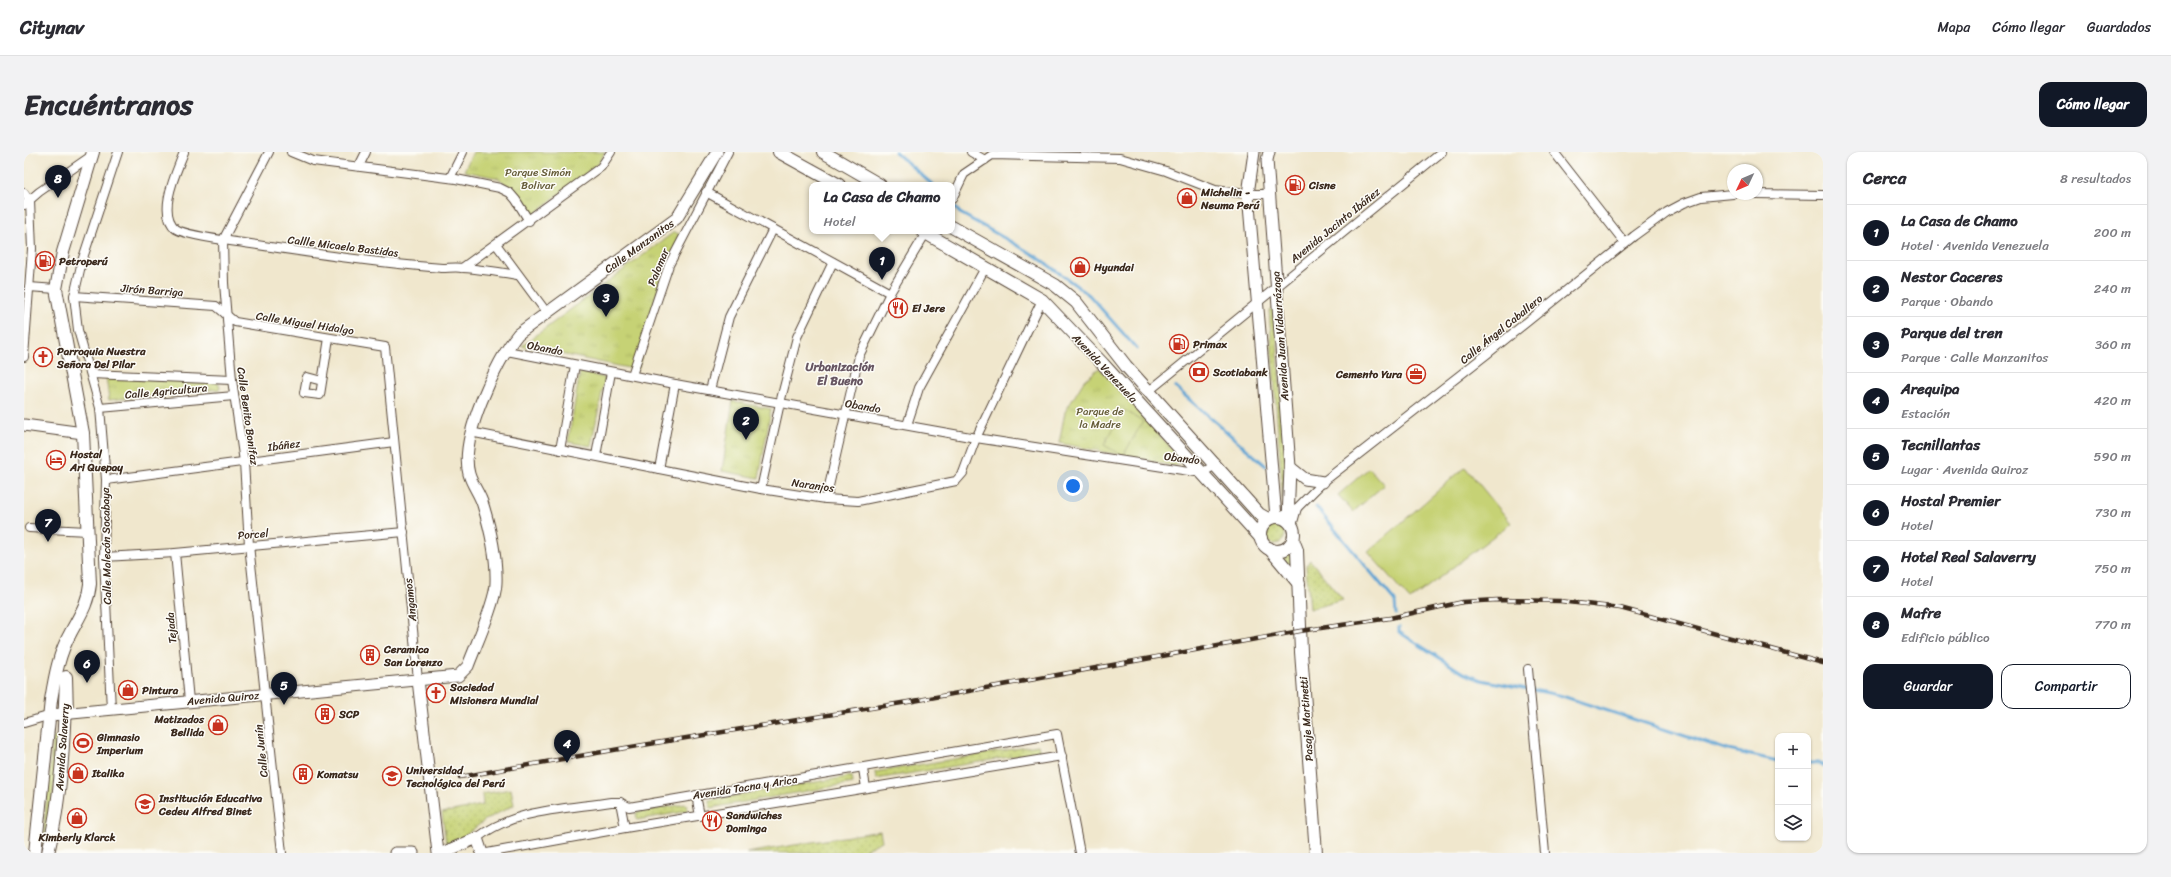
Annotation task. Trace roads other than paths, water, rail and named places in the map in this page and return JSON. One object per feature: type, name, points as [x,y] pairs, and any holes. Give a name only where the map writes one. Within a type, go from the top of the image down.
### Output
[{"type":"main road","points":[[779,152],[834,182]]},
{"type":"main road","points":[[823,152],[875,182]]},
{"type":"main road","points":[[56,288],[63,252],[90,158]]},
{"type":"main road","name":"Avenida Venezuela","points":[[955,229],[1065,291],[1076,302],[1126,366],[1259,514],[1284,517]]},
{"type":"main road","name":"Avenida Venezuela","points":[[928,234],[1042,300],[1261,538]]},
{"type":"main road","name":"Avenida Salaverry","points":[[35,853],[51,715],[51,700],[55,676],[59,659],[89,597],[90,584],[83,433],[56,288]]},
{"type":"main road","points":[[1269,548],[1275,550],[1286,548],[1293,540],[1284,517],[1262,526],[1261,538],[1269,548],[1299,584]]},
{"type":"main road","name":"Pasaje Martinetti","points":[[1293,540],[1297,550],[1301,652],[1316,853]]},
{"type":"main road","points":[[65,647],[67,714]]},
{"type":"main road","name":"Avenida Salaverry","points":[[48,853],[56,821],[64,736],[66,677]]},
{"type":"street","name":"Calle Malecón Socabaya","points":[[111,710],[104,557],[106,480],[100,408],[78,330],[74,296],[82,261],[118,152]]},
{"type":"street","name":"Callle Micaela Bastidas","points":[[184,152],[169,194],[167,207],[171,222],[176,228],[188,233],[223,240],[334,257],[517,274]]},
{"type":"street","name":"Calle Benito Bonifaz","points":[[267,694],[249,545],[244,462],[234,396],[225,314],[223,240],[269,152]]},
{"type":"street","points":[[291,152],[313,160],[450,178],[500,188],[510,193],[529,220]]},
{"type":"street","points":[[359,166],[366,152]]},
{"type":"street","points":[[450,178],[464,152]]},
{"type":"street","points":[[462,268],[601,167],[611,152]]},
{"type":"street","name":"Calle Manzanitos","points":[[418,680],[458,676],[468,666],[496,584],[493,552],[483,504],[469,475],[467,460],[470,432],[487,390],[507,351],[518,334],[677,218],[717,152]]},
{"type":"street","name":"Palomar","points":[[632,375],[669,264],[728,152]]},
{"type":"street","points":[[971,152],[985,160]]},
{"type":"street","name":"Avenida Juan Vidaurrázaga","points":[[1254,152],[1248,194],[1262,347],[1284,517]]},
{"type":"street","name":"Avenida Juan Vidaurrázaga","points":[[1269,152],[1267,160],[1269,194],[1290,467],[1284,517]]},
{"type":"street","name":"Avenida Jacinto Ibáñez","points":[[1149,391],[1442,152]]},
{"type":"street","points":[[1554,152],[1625,243]]},
{"type":"street","points":[[955,192],[964,174],[992,155],[1048,154],[1127,156],[1215,190],[1248,194],[1269,194]]},
{"type":"street","points":[[27,203],[38,192],[90,158]]},
{"type":"street","points":[[706,192],[890,293]]},
{"type":"street","points":[[24,193],[27,203],[32,249],[24,357]]},
{"type":"street","points":[[1763,194],[1823,194]]},
{"type":"street","name":"Calle Ángel Caballero","points":[[1284,517],[1323,482],[1625,243],[1667,212],[1684,203],[1701,197],[1727,195]]},
{"type":"street","points":[[710,390],[729,317],[773,229]]},
{"type":"street","points":[[826,499],[844,414],[859,356],[890,293],[924,234]]},
{"type":"street","points":[[496,244],[547,313]]},
{"type":"street","points":[[760,489],[797,337],[833,262]]},
{"type":"street","points":[[907,425],[919,388],[985,268]]},
{"type":"street","points":[[29,287],[56,288]]},
{"type":"street","name":"Jirón Barriga","points":[[74,296],[216,306],[225,314]]},
{"type":"street","name":"Naranjos","points":[[470,432],[760,489],[826,499],[858,500],[956,481],[963,473],[976,438],[1042,300]]},
{"type":"street","name":"Calle Miguel Hidalgo","points":[[225,314],[235,322],[385,347]]},
{"type":"street","points":[[322,381],[329,338]]},
{"type":"street","points":[[1262,347],[1281,345]]},
{"type":"street","name":"Angamos","points":[[385,347],[418,680],[438,853]]},
{"type":"street","name":"Obando","points":[[507,351],[675,384],[976,438],[1202,473],[1215,465]]},
{"type":"street","points":[[560,450],[575,365]]},
{"type":"street","points":[[596,456],[611,372]]},
{"type":"street","name":"Calle Agricultura","points":[[91,374],[232,380]]},
{"type":"street","points":[[659,469],[675,384]]},
{"type":"street","name":"Calle Agricultura","points":[[100,408],[234,396]]},
{"type":"street","points":[[24,425],[83,433]]},
{"type":"street","name":"Ibáñez","points":[[106,480],[394,442]]},
{"type":"street","points":[[1290,467],[1306,479],[1323,482]]},
{"type":"street","points":[[29,528],[87,531]]},
{"type":"street","name":"Porcel","points":[[104,557],[175,553],[249,545],[404,532]]},
{"type":"street","name":"Tejada","points":[[175,553],[189,701]]},
{"type":"street","points":[[1528,669],[1546,853]]},
{"type":"street","name":"Avenida Quiroz","points":[[51,715],[418,680]]},
{"type":"street","name":"Calle Junín","points":[[267,694],[282,853]]},
{"type":"street","points":[[24,723],[51,715]]},
{"type":"street","name":"Avenida Tacna y Arica","points":[[442,853],[477,838],[490,828],[514,818],[620,802],[629,807],[1057,734],[1062,756],[625,828],[486,853]]},
{"type":"street","points":[[1062,756],[1080,853]]},
{"type":"street","points":[[863,768],[866,788]]},
{"type":"street","points":[[696,795],[700,816]]},
{"type":"street","points":[[620,802],[625,828]]},
{"type":"street","points":[[477,838],[482,853]]},
{"type":"street","points":[[395,853],[413,853]]},
{"type":"waterway","points":[[895,152],[930,182]]},
{"type":"waterway","points":[[955,207],[960,213],[1036,256],[1089,295],[1137,349]]},
{"type":"waterway","points":[[1175,387],[1266,466]]},
{"type":"waterway","points":[[1316,507],[1395,601],[1396,614]]},
{"type":"waterway","points":[[1399,627],[1399,632],[1463,673],[1481,680],[1559,695],[1728,750],[1775,760]]},
{"type":"waterway","points":[[1811,763],[1819,763],[1823,766]]},
{"type":"railway","points":[[460,777],[625,748],[908,702],[1300,631],[1390,618],[1463,602],[1497,600],[1560,601],[1620,608],[1823,663]]},
{"type":"place","name":"Cisne","points":[[1295,185]]},
{"type":"place","name":"Mafre","points":[[58,198]]},
{"type":"place","name":"Michelin - Neuma Perú","points":[[1187,198]]},
{"type":"place","name":"Petroperú","points":[[45,261]]},
{"type":"place","name":"Hyundai","points":[[1080,267]]},
{"type":"place","name":"La Casa de Chamo","points":[[882,280]]},
{"type":"place","name":"El Jere","points":[[898,308]]},
{"type":"place","name":"Parque del tren","points":[[606,317]]},
{"type":"place","name":"Primax","points":[[1179,344]]},
{"type":"place","name":"Parroquia Nuestra Señora Del Pilar","points":[[43,357]]},
{"type":"place","name":"Scotiabank","points":[[1199,372]]},
{"type":"place","name":"Cemento Yura","points":[[1416,374]]},
{"type":"place","name":"Nestor Caceres","points":[[746,440]]},
{"type":"place","name":"Hostal Ari Quepay","points":[[56,460]]},
{"type":"place","name":"Hotel Real Salaverry","points":[[48,542]]},
{"type":"place","name":"Ceramica San Lorenzo","points":[[370,655]]},
{"type":"place","name":"Hostal Premier","points":[[87,683]]},
{"type":"place","name":"Pintura","points":[[128,690]]},
{"type":"place","name":"Sociedad Misionera Mundial","points":[[436,693]]},
{"type":"place","name":"Tecnillantas","points":[[284,705]]},
{"type":"place","name":"SCP","points":[[325,714]]},
{"type":"place","name":"Matizados Bellida","points":[[218,725]]},
{"type":"place","name":"Gimnasio Imperium","points":[[83,743]]},
{"type":"place","name":"Arequipa","points":[[567,763]]},
{"type":"place","name":"Italika","points":[[78,773]]},
{"type":"place","name":"Komatsu","points":[[303,774]]},
{"type":"place","name":"Universidad Tecnológica del Perú","points":[[392,776]]},
{"type":"place","name":"Institución Educativa Cedeu Alfred Binet","points":[[145,804]]},
{"type":"place","name":"Kimberly Klarck","points":[[77,818]]},
{"type":"place","name":"Sandwiches Dominga","points":[[712,821]]},
{"type":"district","name":"Urbanización El Bueno","points":[[840,374]]},
{"type":"park label","name":"Parque Simón Bolivar","points":[[538,178]]},
{"type":"park label","name":"Parque de la Madre","points":[[1100,417]]}]
